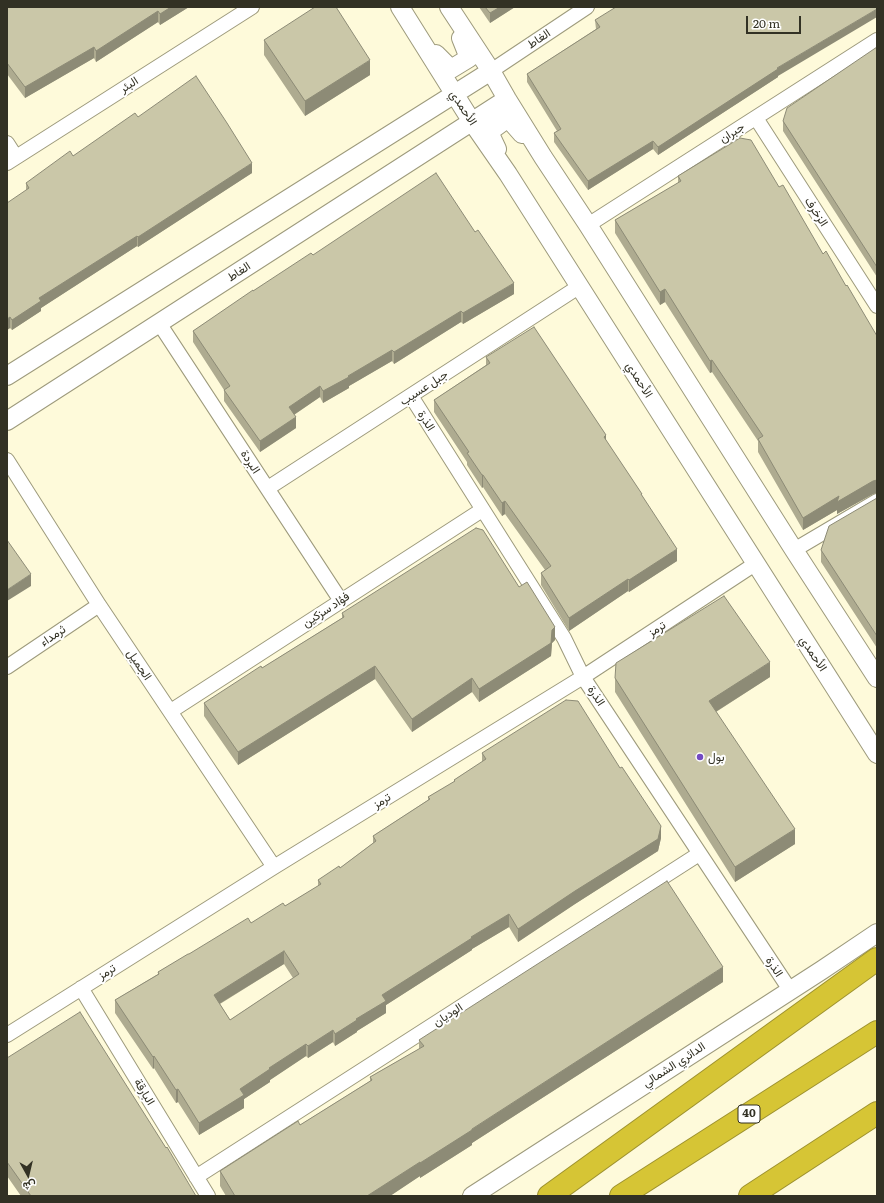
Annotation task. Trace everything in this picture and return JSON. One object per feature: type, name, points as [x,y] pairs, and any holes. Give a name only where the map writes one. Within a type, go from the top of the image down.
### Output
[{"type":"highway","points":[[549,1196],[877,959]]},
{"type":"highway","name":"40","points":[[621,1196],[877,1032]]},
{"type":"highway","points":[[750,1196],[877,1113]]},
{"type":"street","name":"البئر","points":[[12,160],[252,7]]},
{"type":"street","name":"الأحمدي","points":[[400,7],[472,122],[508,174],[580,286],[755,564],[877,754]]},
{"type":"street","points":[[414,30],[450,69],[469,58],[449,7]]},
{"type":"street","points":[[449,7],[491,71],[506,99],[877,678]]},
{"type":"street","name":"الغاط","points":[[491,71],[587,7]]},
{"type":"street","name":"جبران","points":[[588,225],[877,40]]},
{"type":"street","points":[[7,376],[491,71]]},
{"type":"street","name":"الغاط","points":[[7,421],[506,99]]},
{"type":"street","points":[[508,174],[488,132],[508,118],[543,157]]},
{"type":"street","name":"الزخرف","points":[[756,118],[877,306]]},
{"type":"street","points":[[7,143],[12,160]]},
{"type":"street","name":"جبل عسيب","points":[[268,488],[580,286]]},
{"type":"street","name":"البردة","points":[[159,323],[268,488],[340,601]]},
{"type":"street","name":"الذرة","points":[[410,396],[564,638],[583,677],[790,990]]},
{"type":"street","name":"الجميل","points":[[7,460],[99,605],[274,867]]},
{"type":"street","points":[[794,550],[877,501]]},
{"type":"street","name":"فؤاد سزكين","points":[[171,711],[482,510]]},
{"type":"street","name":"ترمز","points":[[7,1035],[274,867],[583,677],[755,564]]},
{"type":"street","name":"ثرمداء","points":[[7,667],[99,605]]},
{"type":"street","name":"الوديان","points":[[196,1177],[699,854]]},
{"type":"street","name":"الدائري الشمالي","points":[[472,1196],[877,933]]},
{"type":"street","name":"البارقة","points":[[81,988],[208,1196]]},
{"type":"building","points":[[7,7],[171,7],[160,14],[158,11],[96,51],[94,47],[25,87],[7,63]]},
{"type":"building","points":[[315,7],[336,7],[370,60],[305,101],[264,40]]},
{"type":"building","points":[[485,7],[500,7],[490,13]]},
{"type":"building","points":[[616,7],[877,7],[877,9],[777,68],[778,69],[658,147],[653,141],[588,181],[554,133],[561,129],[527,74],[600,27],[595,20]]},
{"type":"building","points":[[877,47],[877,267],[783,121],[787,108]]},
{"type":"building","points":[[196,76],[252,163],[138,237],[137,236],[39,298],[41,301],[12,320],[10,317],[7,319],[7,203],[29,188],[26,183],[70,151],[73,156],[135,113],[138,117]]},
{"type":"building","points":[[740,138],[751,140],[779,187],[783,185],[823,254],[826,251],[877,336],[877,480],[837,502],[839,496],[803,518],[758,439],[763,436],[712,360],[710,361],[665,289],[660,292],[615,220],[681,181],[678,176]]},
{"type":"building","points":[[436,173],[475,232],[478,230],[514,283],[463,313],[461,311],[394,352],[392,350],[348,376],[349,377],[323,391],[320,386],[289,407],[296,417],[260,441],[224,390],[230,386],[193,331],[311,253],[313,255]]},
{"type":"building","points":[[534,327],[606,435],[604,437],[677,549],[569,618],[541,573],[551,566],[505,501],[502,503],[482,475],[467,453],[469,452],[434,400],[490,363],[486,357]]},
{"type":"building","points":[[877,498],[877,636],[821,550],[829,526]]},
{"type":"building","points":[[476,528],[483,530],[519,587],[527,582],[555,627],[552,630],[551,643],[479,689],[472,678],[412,719],[375,666],[238,752],[204,703],[261,666],[262,668],[344,617],[342,613]]},
{"type":"building","points":[[7,540],[31,574],[7,590]]},
{"type":"building","points":[[724,596],[770,662],[709,701],[795,829],[735,867],[615,678],[616,663]]},
{"type":"building","points":[[566,700],[578,701],[620,768],[622,767],[661,826],[658,839],[518,929],[509,914],[471,937],[472,938],[382,995],[386,1001],[356,1019],[357,1020],[335,1034],[333,1030],[308,1046],[306,1044],[269,1068],[270,1069],[240,1089],[244,1095],[199,1123],[178,1089],[176,1090],[115,1000],[159,974],[158,972],[248,918],[251,923],[283,903],[285,906],[321,884],[318,880],[339,866],[340,868],[376,841],[373,836],[430,799],[428,797],[455,781],[454,780],[486,759],[482,753]],"holes":[[[284,951],[299,974],[230,1020],[214,995]]]},
{"type":"building","points":[[667,881],[723,967],[472,1130],[367,1196],[235,1196],[220,1171],[298,1121],[300,1125],[372,1080],[370,1077],[424,1046],[419,1040]]},
{"type":"building","points":[[80,1012],[166,1148],[167,1147],[196,1196],[31,1196],[7,1162],[7,1058]]},
{"type":"place","name":"بول","points":[[700,757]]}]
